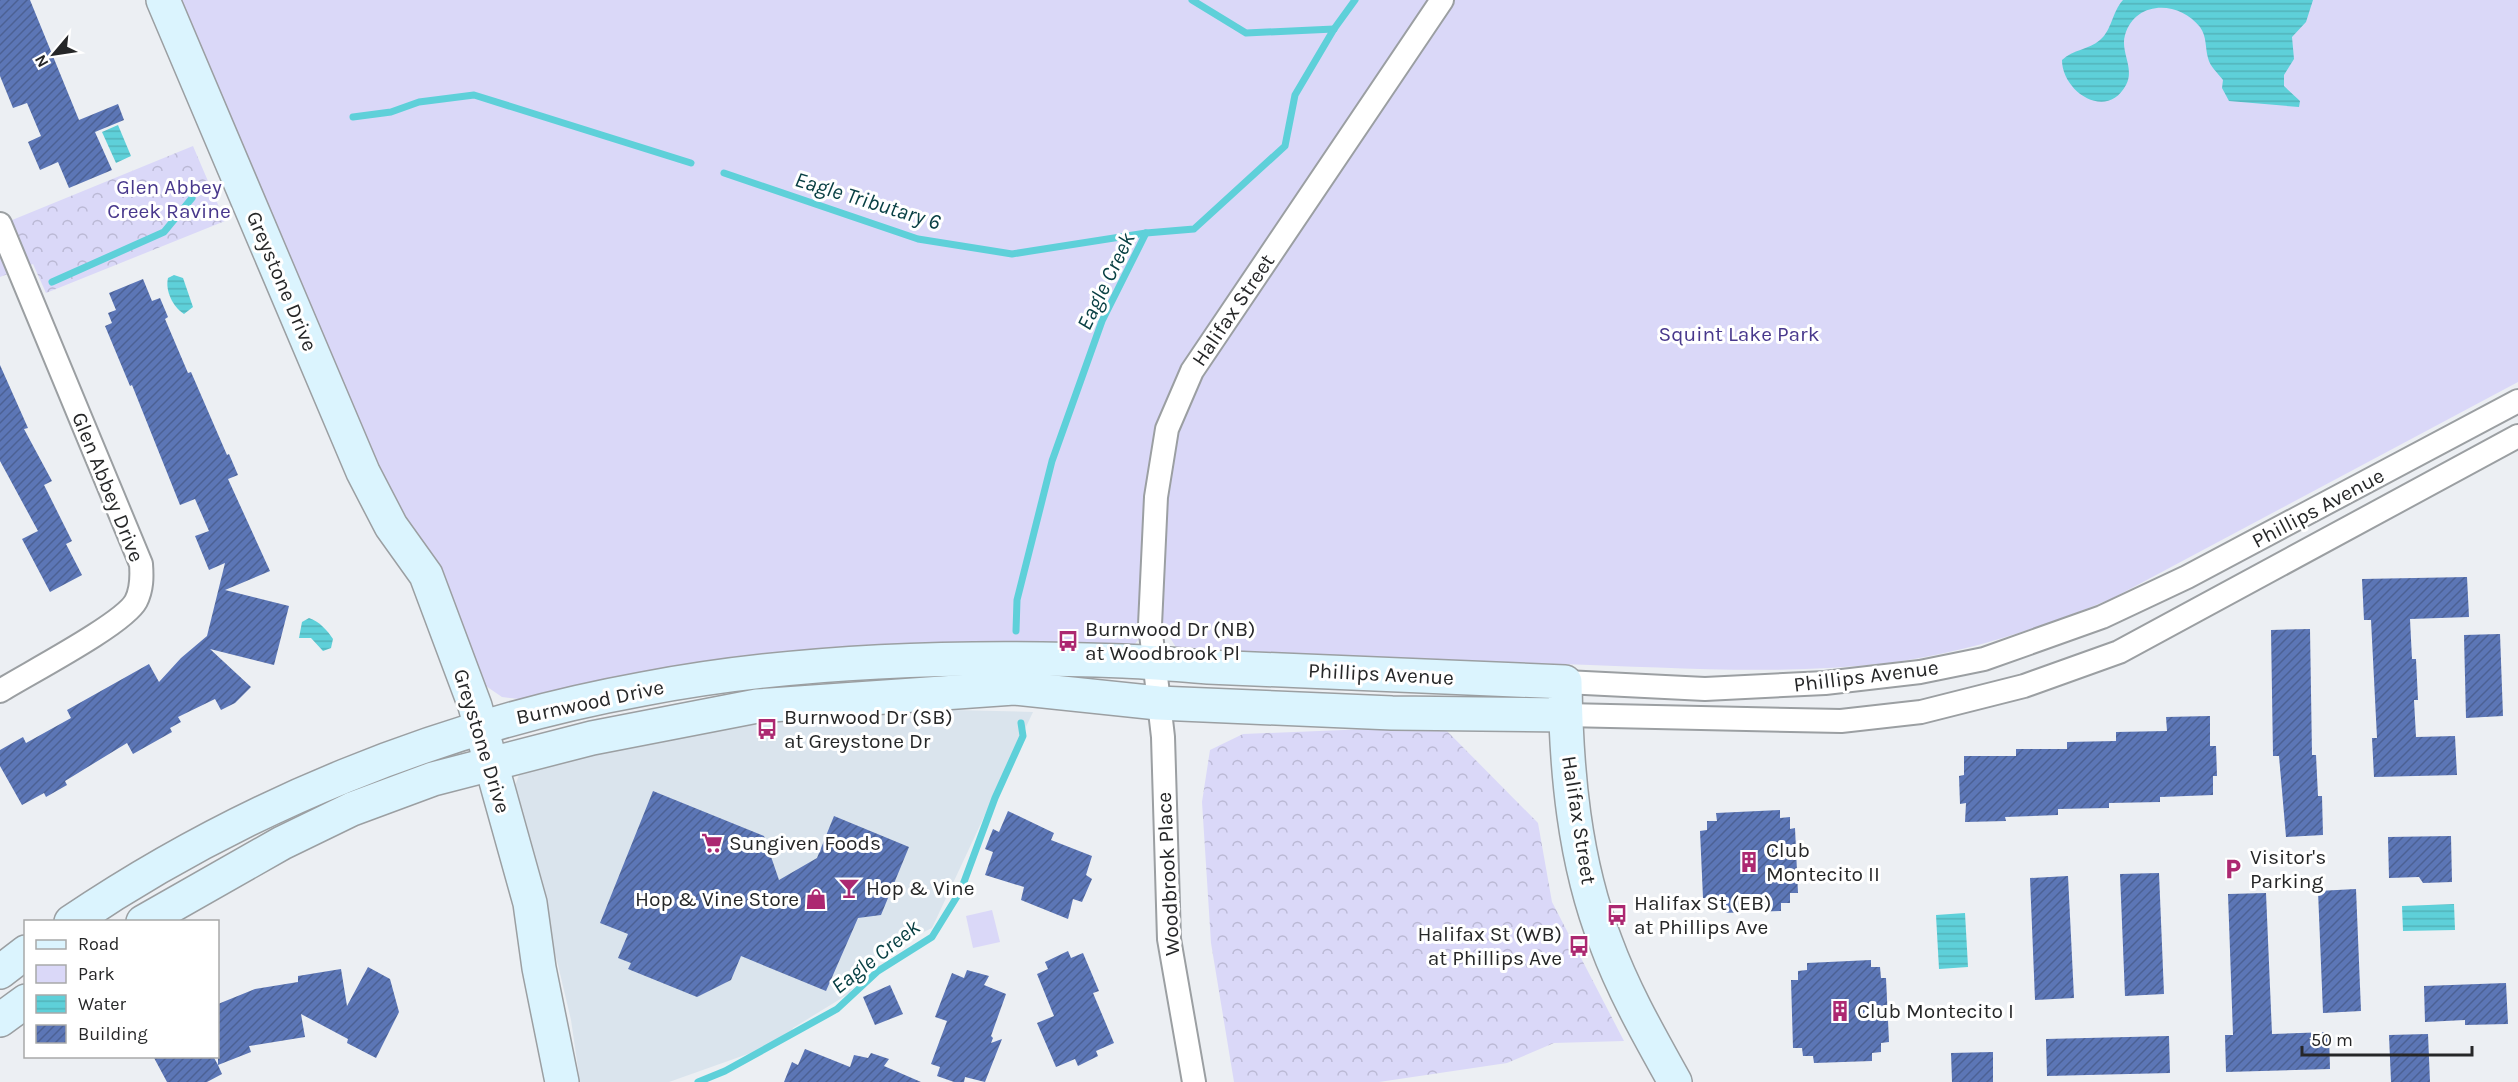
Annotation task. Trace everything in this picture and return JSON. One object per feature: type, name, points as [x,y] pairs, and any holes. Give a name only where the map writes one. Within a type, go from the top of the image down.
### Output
[{"type":"street","name":"Greystone Drive","points":[[163,0],[363,472],[391,526],[402,573],[453,704],[471,729],[480,765],[530,903],[539,968],[562,1082]]},
{"type":"street","name":"Halifax Street","points":[[1155,664],[1150,625],[1156,496],[1167,429],[1192,371],[1442,0]]},
{"type":"street","name":"Glen Abbey Drive","points":[[0,224],[141,564],[142,582],[136,602],[116,621],[0,691]]},
{"type":"street","name":"Phillips Avenue","points":[[1155,664],[1705,689],[1825,683],[1920,672],[1984,659],[2102,617],[2187,577],[2518,401]]},
{"type":"street","name":"Phillips Avenue","points":[[1158,703],[1392,713],[1841,721],[1921,712],[2024,686],[2119,652],[2518,436]]},
{"type":"street","name":"Burnwood Drive","points":[[73,920],[149,871],[245,821],[349,773],[471,729],[634,690],[742,674],[827,667],[1013,659],[1127,661],[1155,664]]},
{"type":"street","name":"Woodbrook Place","points":[[1155,664],[1163,737],[1169,939],[1194,1082]]},
{"type":"street","name":"Halifax Street","points":[[1565,682],[1565,715],[1581,857],[1594,909],[1605,942],[1637,1014],[1675,1082]]},
{"type":"street","name":"Burnwood Drive","points":[[145,920],[236,867],[342,814],[480,765],[671,722],[757,706],[828,699],[1014,688],[1158,703]]},
{"type":"street","points":[[0,972],[24,954]]},
{"type":"street","points":[[0,1020],[24,1002]]},
{"type":"shaded area","points":[[954,710],[1033,712],[932,928],[866,960],[850,993],[793,1028],[787,1040],[669,1082],[580,1082],[571,1020],[512,794],[519,775],[524,770],[714,726],[822,715]]},
{"type":"green space","name":"Squint Lake Park","points":[[180,0],[2518,0],[2518,382],[2113,598],[2003,638],[1917,659],[1847,667],[1765,670],[1188,654],[1177,649],[1169,636],[1138,640],[1131,649],[519,699],[502,697],[483,684],[392,500]]},
{"type":"green space","name":"Glen Abbey Creek Ravine","points":[[193,146],[225,221],[46,293],[33,264],[0,277],[0,225]]},
{"type":"green space","points":[[1442,726],[1538,823],[1552,902],[1624,1041],[1554,1043],[1507,1063],[1379,1082],[1234,1082],[1211,943],[1202,802],[1210,750],[1243,734]]},
{"type":"green space","points":[[992,910],[1000,942],[973,948],[966,916]]},
{"type":"water","points":[[2123,0],[2313,0],[2306,22],[2292,37],[2294,59],[2284,75],[2284,86],[2300,101],[2299,107],[2229,101],[2222,88],[2223,80],[2209,61],[2205,38],[2200,27],[2191,18],[2170,8],[2148,10],[2138,15],[2130,24],[2124,41],[2128,79],[2118,96],[2108,101],[2087,98],[2069,82],[2062,60],[2100,40]]},
{"type":"water","points":[[118,125],[131,156],[116,163],[102,132]]},
{"type":"water","points":[[174,275],[183,278],[193,307],[184,314],[176,307],[169,293],[168,278]]},
{"type":"water","points":[[309,618],[320,624],[331,636],[333,639],[331,648],[323,651],[311,638],[299,638],[302,622]]},
{"type":"water","points":[[2454,904],[2455,930],[2403,931],[2402,906]]},
{"type":"water","points":[[1965,913],[1968,967],[1939,969],[1936,915]]},
{"type":"building","points":[[0,0],[30,0],[79,120],[118,104],[124,120],[95,132],[112,170],[69,188],[58,162],[40,170],[28,142],[41,136],[27,103],[13,108],[0,76]]},
{"type":"building","points":[[143,279],[152,301],[160,298],[168,317],[165,319],[188,373],[191,372],[227,455],[229,454],[238,475],[228,479],[270,571],[225,590],[289,606],[274,665],[210,649],[251,687],[235,703],[221,710],[215,699],[178,717],[181,722],[170,728],[172,732],[133,754],[127,743],[65,781],[67,785],[46,797],[44,793],[22,805],[0,766],[0,750],[23,737],[26,743],[71,718],[67,710],[149,664],[159,682],[181,658],[207,636],[225,563],[209,570],[195,536],[209,531],[195,499],[180,505],[132,385],[130,386],[105,326],[112,323],[108,313],[116,310],[109,293]]},
{"type":"building","points":[[0,365],[28,428],[24,429],[52,481],[44,485],[72,541],[66,544],[82,575],[50,592],[22,539],[38,531],[0,461]]},
{"type":"building","points":[[2467,577],[2469,617],[2410,619],[2412,659],[2416,659],[2418,700],[2414,700],[2416,737],[2455,736],[2457,775],[2374,777],[2372,738],[2377,738],[2371,620],[2364,620],[2362,579]]},
{"type":"building","points":[[2310,629],[2312,755],[2316,755],[2318,796],[2322,796],[2323,835],[2286,837],[2279,756],[2273,756],[2271,630]]},
{"type":"building","points":[[2500,634],[2503,716],[2466,718],[2464,635]]},
{"type":"building","points":[[2210,716],[2210,746],[2216,746],[2217,776],[2213,776],[2213,795],[2160,797],[2160,802],[2109,803],[2109,808],[2058,809],[2058,815],[2005,817],[2006,821],[1965,822],[1966,803],[1960,804],[1959,776],[1964,775],[1964,756],[2016,756],[2016,749],[2067,749],[2067,742],[2116,741],[2116,732],[2167,731],[2166,717]]},
{"type":"building","points":[[653,791],[764,836],[779,880],[817,858],[834,816],[909,847],[881,915],[858,918],[826,991],[741,956],[731,980],[697,997],[628,969],[631,963],[618,958],[628,934],[600,923]]},
{"type":"building","name":"Club Montecito II","points":[[1780,810],[1780,818],[1790,817],[1790,829],[1795,828],[1798,893],[1790,893],[1790,903],[1781,903],[1781,911],[1722,913],[1722,906],[1712,907],[1711,898],[1703,898],[1700,831],[1707,830],[1707,821],[1717,821],[1716,813]]},
{"type":"building","points":[[1008,811],[1054,833],[1051,840],[1092,856],[1086,875],[1092,879],[1082,902],[1073,899],[1068,919],[1021,900],[1024,887],[985,875],[993,852],[985,849],[993,829],[999,832]]},
{"type":"building","points":[[2451,836],[2452,882],[2423,883],[2419,877],[2389,878],[2388,837]]},
{"type":"building","points":[[2159,873],[2164,994],[2125,996],[2120,874]]},
{"type":"building","points":[[2068,876],[2074,998],[2035,1000],[2030,878]]},
{"type":"building","points":[[2356,889],[2361,1011],[2323,1013],[2318,891]]},
{"type":"building","points":[[2266,893],[2272,1034],[2329,1032],[2330,1069],[2226,1072],[2225,1035],[2233,1035],[2228,894]]},
{"type":"building","points":[[1068,951],[1071,958],[1083,953],[1099,991],[1093,993],[1114,1043],[1096,1051],[1098,1056],[1078,1066],[1075,1059],[1056,1067],[1037,1023],[1054,1016],[1037,974],[1048,969],[1045,962]]},
{"type":"building","name":"Club Montecito I","points":[[1871,960],[1871,967],[1880,967],[1881,978],[1886,978],[1889,1042],[1881,1043],[1881,1052],[1872,1053],[1872,1061],[1814,1063],[1813,1056],[1803,1056],[1802,1048],[1793,1048],[1791,980],[1798,980],[1798,971],[1807,970],[1807,963]]},
{"type":"building","points":[[368,967],[390,979],[399,1012],[376,1058],[347,1043],[348,1039],[301,1014],[305,1037],[249,1046],[251,1052],[218,1065],[219,1004],[255,989],[298,982],[298,976],[341,969],[347,1006]]},
{"type":"building","points":[[967,970],[989,976],[984,985],[1006,994],[991,1036],[993,1038],[991,1043],[1002,1039],[985,1082],[965,1077],[964,1082],[954,1082],[937,1076],[940,1067],[931,1064],[947,1021],[935,1017],[952,973],[964,978]]},
{"type":"building","points":[[2506,983],[2508,1024],[2465,1025],[2465,1020],[2425,1022],[2424,986]]},
{"type":"building","points":[[890,985],[903,1014],[875,1025],[863,997]]},
{"type":"building","points":[[2428,1034],[2430,1082],[2391,1082],[2389,1035]]},
{"type":"building","points":[[2169,1036],[2170,1073],[2047,1076],[2046,1039]]},
{"type":"building","points":[[805,1049],[850,1067],[854,1055],[868,1058],[871,1053],[889,1059],[884,1066],[921,1082],[784,1082],[792,1062],[798,1065]]},
{"type":"building","points":[[1993,1052],[1993,1082],[1952,1082],[1951,1053]]},
{"type":"building","points":[[154,1058],[214,1058],[222,1074],[207,1082],[167,1082]]},
{"type":"waterway","points":[[1192,0],[1246,33],[1334,29]]},
{"type":"waterway","name":"Eagle Tributary 6","points":[[724,173],[918,239],[1012,254],[1146,233],[1194,229],[1285,146],[1295,95],[1334,29],[1355,0]]},
{"type":"waterway","name":"Eagle Tributary 6","points":[[353,117],[391,112],[419,102],[474,95],[691,163]]},
{"type":"waterway","name":"Eagle Tributary 6","points":[[52,282],[164,232],[192,198]]},
{"type":"waterway","name":"Eagle Creek","points":[[1016,631],[1017,600],[1052,461],[1102,321],[1146,233]]},
{"type":"waterway","name":"Eagle Creek","points":[[698,1082],[725,1071],[837,1009],[878,971],[932,937],[961,890],[995,798],[1023,736],[1021,723]]},
{"type":"place","name":"Burnwood Dr (NB) at Woodbrook Pl","points":[[1068,641]]},
{"type":"place","name":"Burnwood Dr (SB) at Greystone Dr","points":[[767,729]]},
{"type":"place","name":"Sungiven Foods","points":[[712,843]]},
{"type":"place","name":"Club Montecito II","points":[[1749,862]]},
{"type":"place","name":"Visitor's Parking","points":[[2233,869]]},
{"type":"place","name":"Hop & Vine","points":[[849,888]]},
{"type":"place","name":"Hop & Vine Store","points":[[816,899]]},
{"type":"place","name":"Halifax St (EB) at Phillips Ave","points":[[1617,915]]},
{"type":"place","name":"Halifax St (WB) at Phillips Ave","points":[[1579,946]]},
{"type":"place","name":"Club Montecito I","points":[[1840,1011]]}]
